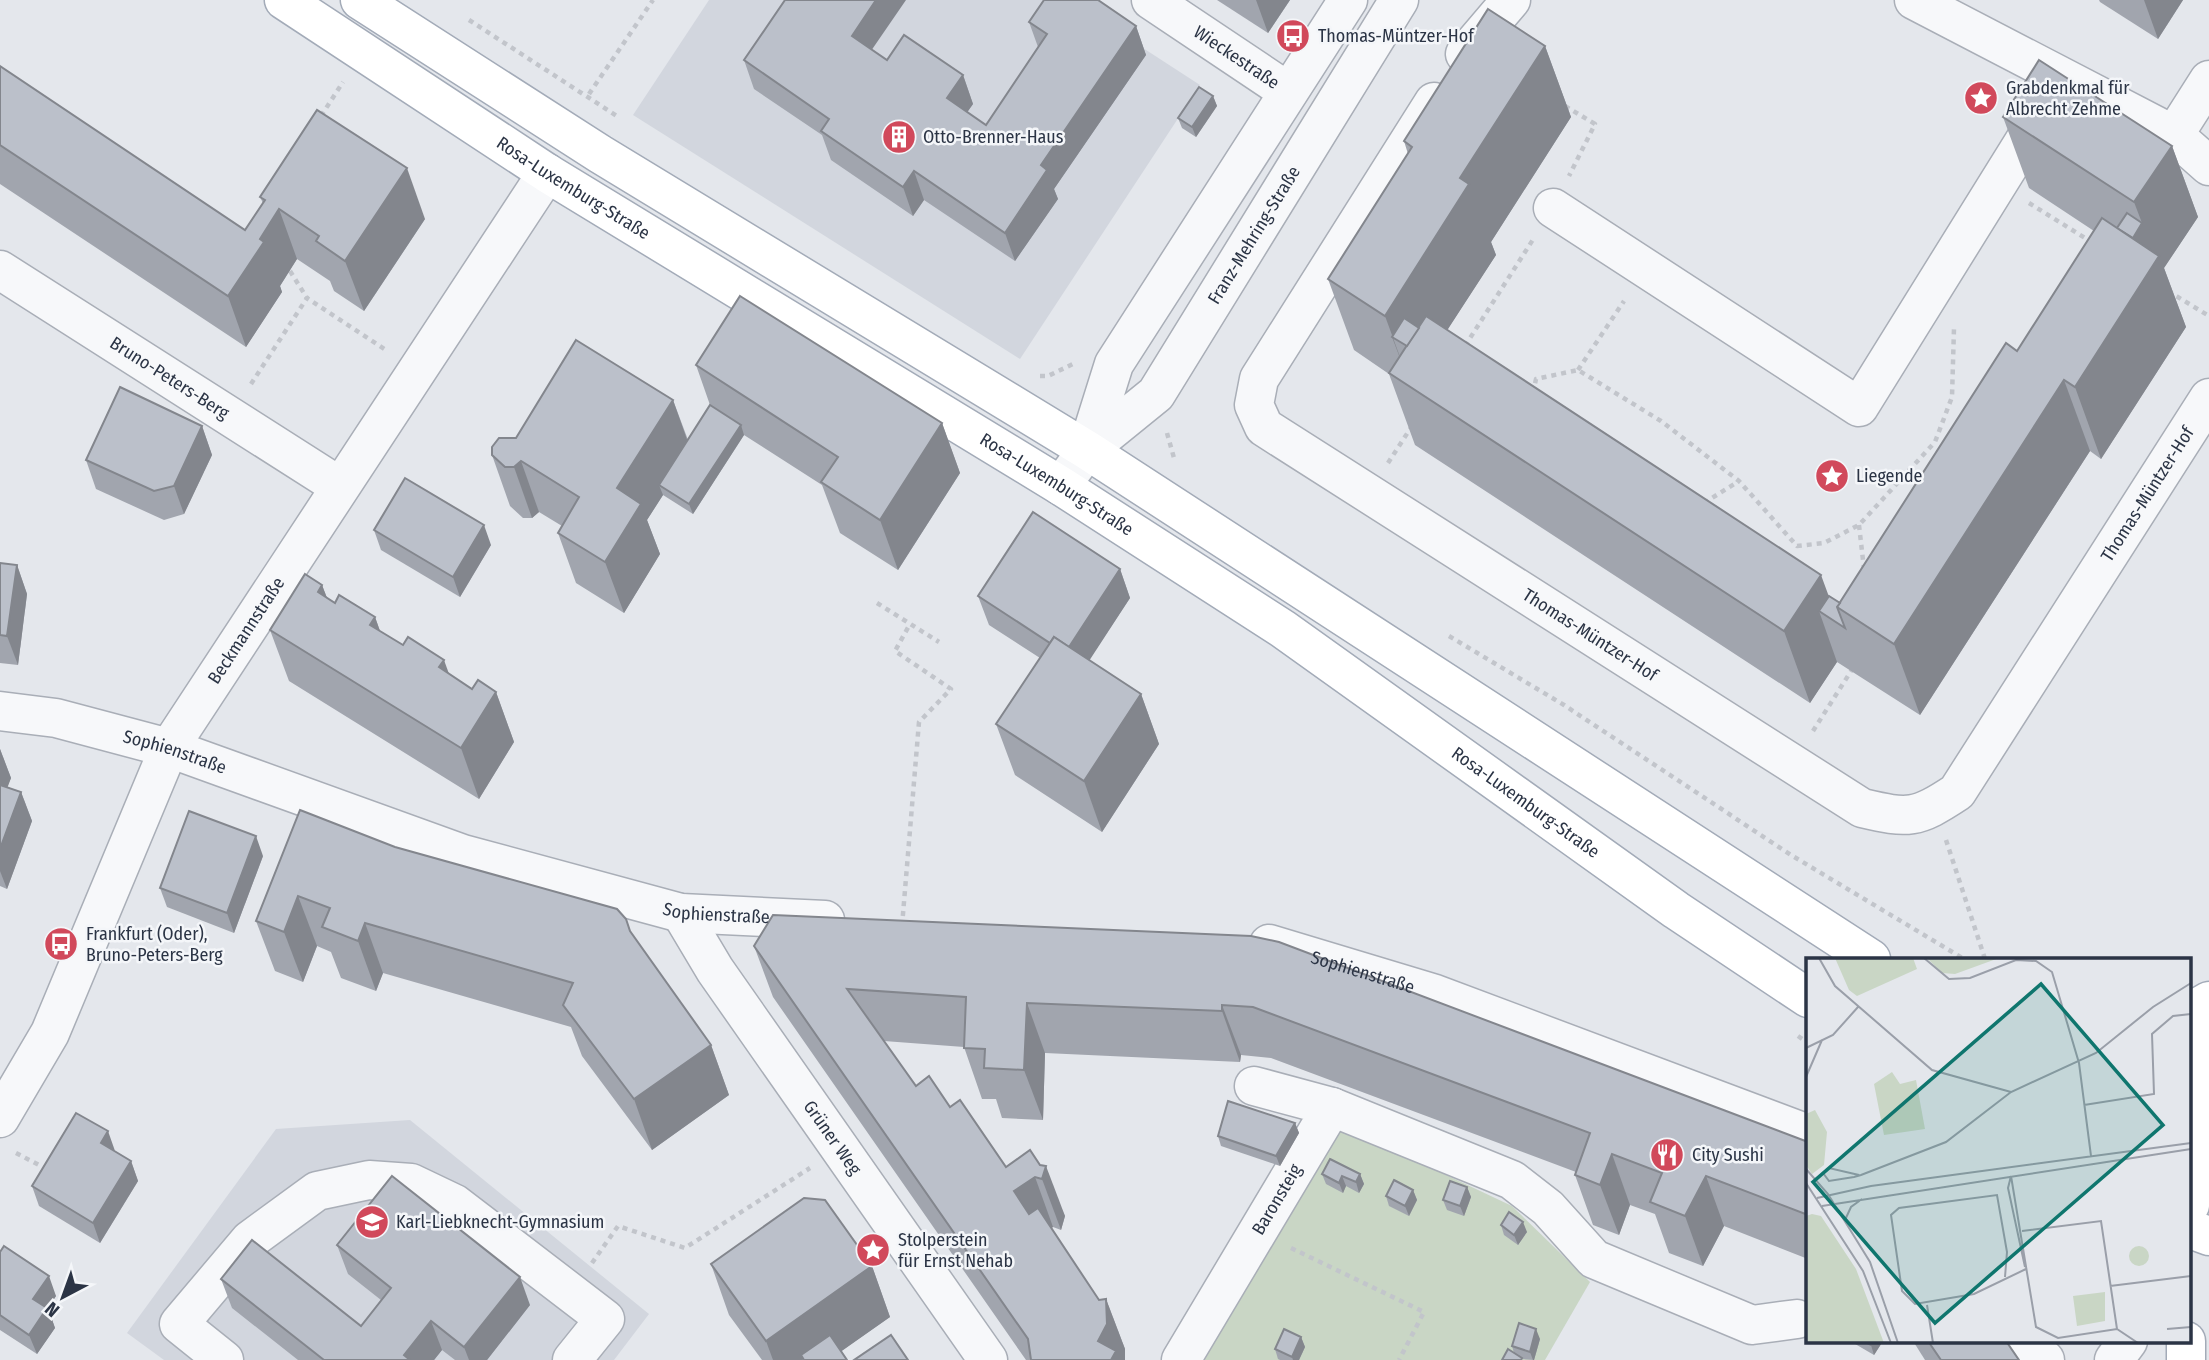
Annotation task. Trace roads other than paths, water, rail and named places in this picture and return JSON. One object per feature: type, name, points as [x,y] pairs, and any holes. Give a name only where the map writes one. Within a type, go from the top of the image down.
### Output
[{"type":"main road","name":"Rosa-Luxemburg-Straße","points":[[284,0],[547,173],[1061,486],[1283,629],[1676,910],[1806,997]]},
{"type":"main road","points":[[360,0],[600,154],[1087,450],[1869,958]]},
{"type":"main road","points":[[547,173],[560,159],[574,154],[600,154]]},
{"type":"main road","points":[[2192,1011],[2209,1001]]},
{"type":"main road","points":[[2192,1194],[2198,1159],[2209,1039]]},
{"type":"main road","points":[[2192,1230],[2209,1236]]},
{"type":"main road","points":[[2186,1342],[2186,1360]]},
{"type":"street","name":"Wieckestraße","points":[[1151,0],[1287,91]]},
{"type":"street","name":"Franz-Mehring-Straße","points":[[1087,450],[1114,364],[1287,91],[1348,0]]},
{"type":"street","name":"Franz-Mehring-Straße","points":[[1061,486],[1087,450],[1156,394],[1399,0]]},
{"type":"street","name":"Thomas-Müntzer-Hof","points":[[1511,0],[1470,46],[1259,379],[1254,405],[1264,427],[1862,808],[1902,817],[1935,806],[1957,792],[2209,398]]},
{"type":"street","points":[[1914,0],[2174,135],[2209,166]]},
{"type":"street","points":[[1553,208],[1859,407],[2064,76]]},
{"type":"street","points":[[2174,135],[2209,80]]},
{"type":"street","name":"Beckmannstraße","points":[[5,1133],[50,1033],[169,748],[547,173]]},
{"type":"street","name":"Bruno-Peters-Berg","points":[[0,270],[339,486]]},
{"type":"street","name":"Sophienstraße","points":[[0,711],[56,718],[169,748],[463,854],[681,913],[860,922]]},
{"type":"street","name":"Grüner Weg","points":[[681,913],[715,970],[988,1360]]},
{"type":"street","name":"Sophienstraße","points":[[1240,938],[1329,960],[1435,994],[1806,1133]]},
{"type":"street","points":[[1254,1086],[1332,1107],[1512,1180],[1548,1208],[1594,1259],[1752,1325],[1797,1319]]},
{"type":"street","name":"Baronsteig","points":[[1181,1360],[1332,1107]]},
{"type":"street","points":[[225,1360],[179,1324],[250,1240],[317,1191],[369,1180],[411,1183],[455,1204],[605,1319],[572,1360]]},
{"type":"street","points":[[2027,1342],[2045,1360]]},
{"type":"street","points":[[2114,1360],[2127,1342]]},
{"type":"place","name":"Thomas-Müntzer-Hof","points":[[1293,36]]},
{"type":"place","name":"Grabdenkmal für Albrecht Zehme","points":[[1981,98]]},
{"type":"place","name":"Otto-Brenner-Haus","points":[[899,137]]},
{"type":"place","name":"Liegende","points":[[1832,476]]},
{"type":"place","name":"Frankfurt (Oder), Bruno-Peters-Berg","points":[[61,944]]},
{"type":"place","name":"City Sushi","points":[[1667,1155]]},
{"type":"place","name":"Karl-Liebknecht-Gymnasium","points":[[372,1222]]},
{"type":"place","name":"Stolperstein für Ernst Nehab","points":[[873,1250]]}]
